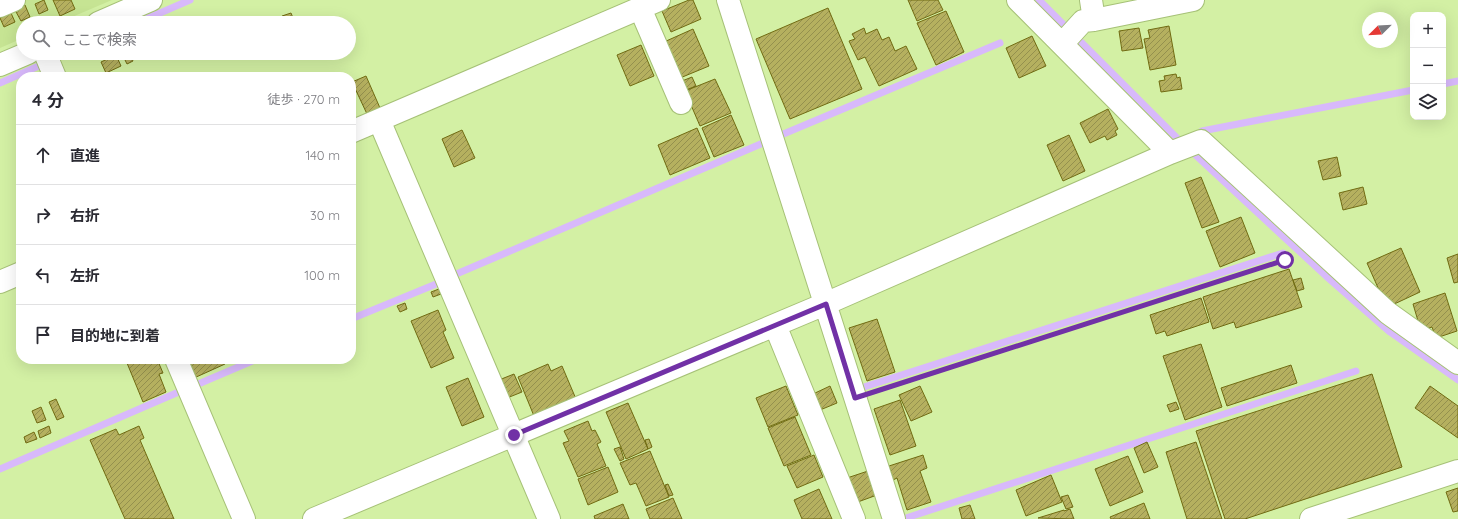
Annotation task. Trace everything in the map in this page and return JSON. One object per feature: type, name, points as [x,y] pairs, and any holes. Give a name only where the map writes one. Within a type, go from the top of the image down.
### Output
[{"type":"street","points":[[0,6],[14,0]]},
{"type":"street","points":[[114,16],[151,0]]},
{"type":"street","points":[[728,0],[894,519]]},
{"type":"street","points":[[1018,0],[1080,24],[1173,152]]},
{"type":"street","points":[[1080,24],[1193,0]]},
{"type":"street","points":[[356,130],[650,4],[681,103]]},
{"type":"street","points":[[0,65],[16,60]]},
{"type":"street","points":[[44,60],[52,72]]},
{"type":"street","points":[[379,120],[549,519]]},
{"type":"street","points":[[314,519],[826,304],[1201,141],[1388,313],[1458,363]]},
{"type":"street","points":[[0,282],[16,274]]},
{"type":"street","points":[[775,325],[854,519]]},
{"type":"street","points":[[178,364],[244,519]]},
{"type":"street","points":[[1311,519],[1458,471]]},
{"type":"path","points":[[855,398],[1285,260]]},
{"type":"shaded area","points":[[0,0],[112,0],[74,16],[16,16],[16,41],[0,48]]},
{"type":"building","points":[[44,0],[48,10],[39,14],[35,4]]},
{"type":"building","points":[[53,0],[71,0],[75,9],[60,16]]},
{"type":"building","points":[[689,0],[693,0],[701,19],[671,32],[662,11]]},
{"type":"building","points":[[908,0],[938,0],[943,10],[917,21]]},
{"type":"building","points":[[25,5],[30,16],[18,16],[15,10]]},
{"type":"building","points":[[828,8],[862,89],[790,119],[756,39]]},
{"type":"building","points":[[946,11],[964,52],[936,65],[917,23]]},
{"type":"building","points":[[11,13],[15,22],[4,27],[0,18]]},
{"type":"building","points":[[291,13],[292,16],[282,16]]},
{"type":"building","points":[[1169,26],[1176,65],[1150,70],[1144,39],[1150,38],[1148,30]]},
{"type":"building","points":[[864,28],[866,34],[877,29],[882,40],[889,37],[895,51],[906,46],[917,69],[879,86],[865,57],[858,60],[849,41],[855,39],[852,34]]},
{"type":"building","points":[[1139,28],[1143,48],[1122,51],[1119,31]]},
{"type":"building","points":[[693,29],[709,66],[680,78],[664,42]]},
{"type":"building","points":[[1032,36],[1046,66],[1019,78],[1006,48]]},
{"type":"building","points":[[641,45],[654,76],[630,86],[617,55]]},
{"type":"building","points":[[105,60],[118,60],[121,66],[106,72],[101,62]]},
{"type":"building","points":[[125,60],[132,60],[133,61],[127,64]]},
{"type":"building","points":[[1176,74],[1177,78],[1180,77],[1182,89],[1161,92],[1159,81],[1165,80],[1164,76]]},
{"type":"building","points":[[366,76],[380,108],[367,114],[356,91],[356,80]]},
{"type":"building","points":[[692,77],[696,86],[686,90],[682,81]]},
{"type":"building","points":[[715,79],[731,113],[700,126],[685,91]]},
{"type":"building","points":[[1108,109],[1118,129],[1115,131],[1117,135],[1107,140],[1105,136],[1090,143],[1080,123]]},
{"type":"building","points":[[731,115],[744,145],[714,157],[702,128]]},
{"type":"building","points":[[697,128],[710,158],[670,175],[658,145]]},
{"type":"building","points":[[462,130],[475,158],[454,167],[442,139]]},
{"type":"building","points":[[1069,135],[1085,171],[1063,181],[1047,145]]},
{"type":"building","points":[[1337,157],[1341,176],[1323,180],[1318,161]]},
{"type":"building","points":[[1201,177],[1219,222],[1202,228],[1185,183]]},
{"type":"building","points":[[1363,187],[1367,204],[1343,210],[1339,193]]},
{"type":"building","points":[[1241,217],[1255,253],[1220,267],[1206,231]]},
{"type":"building","points":[[1401,248],[1420,292],[1390,306],[1383,299],[1367,263]]},
{"type":"building","points":[[1458,254],[1458,282],[1454,283],[1447,258]]},
{"type":"building","points":[[1289,269],[1302,307],[1236,328],[1234,322],[1213,329],[1203,297]]},
{"type":"building","points":[[1301,278],[1304,289],[1297,291],[1293,280]]},
{"type":"building","points":[[439,289],[441,294],[433,297],[431,292]]},
{"type":"building","points":[[1445,293],[1457,331],[1436,338],[1432,327],[1421,331],[1413,304]]},
{"type":"building","points":[[1201,298],[1209,322],[1167,336],[1165,331],[1156,334],[1150,315]]},
{"type":"building","points":[[405,303],[407,309],[400,312],[397,306]]},
{"type":"building","points":[[438,310],[446,330],[443,332],[454,358],[431,368],[411,321]]},
{"type":"building","points":[[877,319],[895,372],[867,381],[849,328]]},
{"type":"building","points":[[1201,344],[1222,407],[1185,420],[1163,356]]},
{"type":"building","points":[[127,364],[159,364],[163,373],[159,374],[166,392],[143,402]]},
{"type":"building","points":[[187,364],[225,364],[194,378]]},
{"type":"building","points":[[548,364],[551,371],[562,366],[576,399],[534,416],[518,377]]},
{"type":"building","points":[[1291,365],[1297,383],[1227,406],[1221,388]]},
{"type":"building","points":[[514,374],[522,392],[507,398],[499,380]]},
{"type":"building","points":[[1372,374],[1402,467],[1245,519],[1225,519],[1196,431]]},
{"type":"building","points":[[468,378],[484,417],[462,426],[446,387]]},
{"type":"building","points":[[786,386],[798,415],[768,427],[756,398]]},
{"type":"building","points":[[830,386],[837,403],[820,410],[813,394]]},
{"type":"building","points":[[920,386],[932,412],[911,421],[899,395]]},
{"type":"building","points":[[1430,386],[1458,406],[1458,438],[1415,408]]},
{"type":"building","points":[[56,399],[64,417],[57,420],[49,402]]},
{"type":"building","points":[[900,400],[916,446],[890,455],[874,409]]},
{"type":"building","points":[[1176,402],[1179,409],[1170,412],[1167,405]]},
{"type":"building","points":[[628,403],[648,449],[626,459],[606,412]]},
{"type":"building","points":[[41,407],[46,420],[37,423],[32,411]]},
{"type":"building","points":[[795,417],[811,455],[784,466],[768,428]]},
{"type":"building","points":[[588,421],[592,431],[595,430],[601,442],[597,444],[606,466],[578,477],[563,443],[569,441],[564,431]]},
{"type":"building","points":[[49,426],[51,433],[40,438],[38,431]]},
{"type":"building","points":[[139,426],[144,438],[140,440],[174,519],[125,519],[90,440],[116,429],[119,435]]},
{"type":"building","points":[[34,432],[37,439],[26,443],[24,437]]},
{"type":"building","points":[[649,439],[652,447],[648,449],[645,440]]},
{"type":"building","points":[[1147,442],[1158,467],[1144,473],[1134,448]]},
{"type":"building","points":[[1196,442],[1222,519],[1187,519],[1166,452]]},
{"type":"building","points":[[620,447],[624,459],[620,461],[614,449]]},
{"type":"building","points":[[650,451],[669,497],[646,506],[636,483],[630,485],[620,463]]},
{"type":"building","points":[[814,455],[823,477],[797,488],[787,466]]},
{"type":"building","points":[[923,455],[927,468],[920,471],[931,502],[907,510],[897,478],[893,480],[889,466]]},
{"type":"building","points":[[1128,456],[1143,492],[1110,506],[1095,469]]},
{"type":"building","points":[[608,467],[618,492],[588,505],[578,479]]},
{"type":"building","points":[[868,471],[877,495],[855,503],[847,478]]},
{"type":"building","points":[[1051,475],[1062,502],[1026,516],[1016,490]]},
{"type":"building","points":[[668,484],[673,495],[669,496],[665,485]]},
{"type":"building","points":[[1458,488],[1458,511],[1453,512],[1446,492]]},
{"type":"building","points":[[819,489],[832,519],[802,519],[794,500]]},
{"type":"building","points":[[1068,495],[1073,507],[1066,509],[1061,497]]},
{"type":"building","points":[[673,498],[682,519],[650,519],[646,509]]},
{"type":"building","points":[[1144,503],[1150,519],[1111,519],[1110,517]]},
{"type":"building","points":[[623,504],[629,519],[595,519],[594,516]]},
{"type":"building","points":[[970,505],[975,519],[962,519],[959,508]]},
{"type":"building","points":[[1070,509],[1074,519],[1038,518],[1064,510]]},
{"type":"waterway","points":[[153,16],[190,0]]},
{"type":"waterway","points":[[1039,0],[1176,137],[1326,276],[1390,332],[1458,380]]},
{"type":"waterway","points":[[781,135],[1000,43]]},
{"type":"waterway","points":[[25,72],[52,60]]},
{"type":"waterway","points":[[0,83],[16,76]]},
{"type":"waterway","points":[[1446,83],[1458,81]]},
{"type":"waterway","points":[[1202,131],[1410,91]]},
{"type":"waterway","points":[[454,275],[763,143]]},
{"type":"waterway","points":[[864,387],[1283,253]]},
{"type":"waterway","points":[[356,317],[441,282]]},
{"type":"waterway","points":[[196,385],[245,364]]},
{"type":"waterway","points":[[906,518],[1356,371]]},
{"type":"waterway","points":[[0,469],[181,391]]},
{"type":"route","points":[[514,435],[826,304],[855,398],[1285,260]]}]
